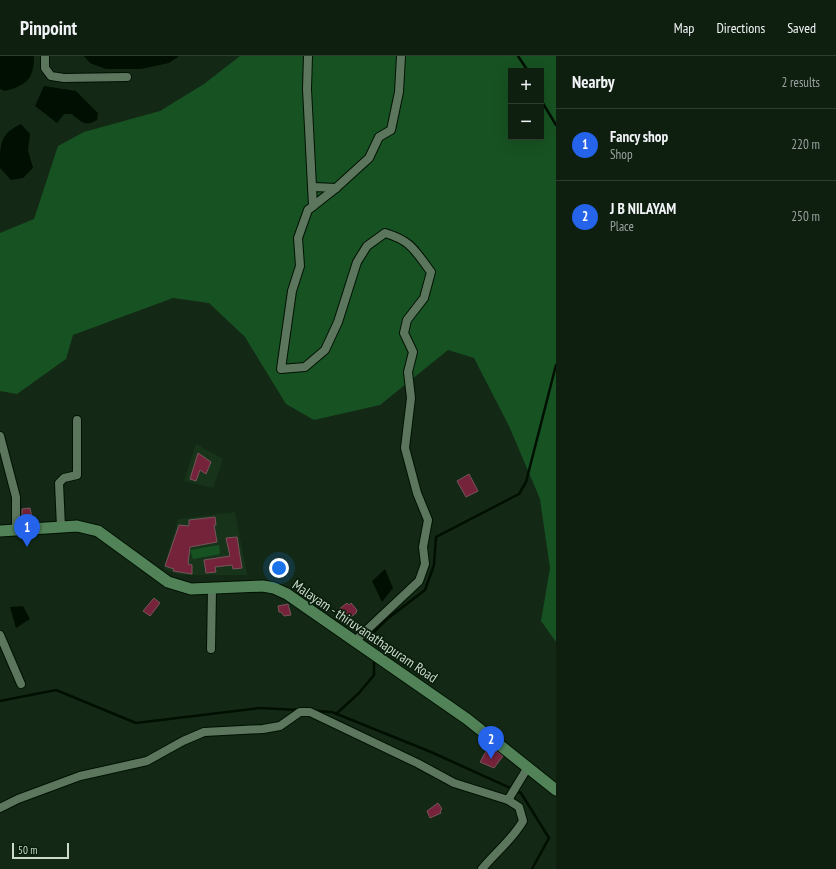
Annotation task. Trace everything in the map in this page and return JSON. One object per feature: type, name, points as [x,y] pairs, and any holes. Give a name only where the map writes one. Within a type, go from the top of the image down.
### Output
[{"type":"main road","name":"Malayam - thiruvanathapuram Road","points":[[0,531],[77,526],[98,531],[168,582],[191,589],[263,586],[274,588],[287,594],[354,642],[467,719],[556,790]]},
{"type":"street","points":[[45,56],[45,68],[51,76],[64,78],[127,77]]},
{"type":"street","points":[[308,56],[307,89],[313,206]]},
{"type":"street","points":[[354,642],[419,581],[426,564],[423,547],[428,520],[416,493],[405,448],[411,398],[408,372],[413,352],[404,333],[407,320],[424,298],[431,272],[410,244],[400,237],[385,233],[367,246],[356,262],[338,322],[325,350],[305,367],[281,369],[292,291],[300,266],[298,238],[308,210],[336,188],[369,158],[379,137],[391,130],[399,92],[400,56]]},
{"type":"street","points":[[312,187],[336,188]]},
{"type":"street","points":[[61,527],[59,483],[64,478],[77,476],[77,420]]},
{"type":"street","points":[[0,436],[16,496],[16,530]]},
{"type":"street","points":[[212,589],[212,649]]},
{"type":"street","points":[[0,635],[21,684]]},
{"type":"street","points":[[0,808],[18,799],[80,776],[147,761],[183,741],[204,732],[263,730],[280,726],[300,712],[310,712],[417,763],[454,783],[510,797],[519,807],[523,821],[514,836],[494,854],[482,869]]},
{"type":"street","points":[[510,797],[528,767]]},
{"type":"shaded area","points":[[0,56],[34,56],[31,76],[24,83],[13,89],[5,91],[0,89]]},
{"type":"shaded area","points":[[84,56],[179,56],[169,63],[141,69],[106,69],[90,63]]},
{"type":"shaded area","points":[[44,86],[76,91],[98,113],[97,120],[90,123],[84,123],[72,114],[64,114],[57,123],[35,106]]},
{"type":"shaded area","points":[[21,124],[30,134],[28,150],[33,168],[23,178],[11,180],[0,168],[1,146],[5,136]]},
{"type":"shaded area","points":[[196,444],[223,459],[213,488],[184,481]]},
{"type":"shaded area","points":[[235,512],[247,575],[180,575],[164,569],[178,519]]},
{"type":"shaded area","points":[[385,569],[393,588],[382,602],[372,581]]},
{"type":"shaded area","points":[[23,606],[30,619],[16,628],[10,607]]},
{"type":"green space","points":[[240,56],[556,56],[556,642],[541,621],[550,568],[540,499],[509,426],[474,358],[448,350],[380,405],[314,420],[286,404],[245,337],[209,303],[173,298],[73,335],[66,359],[17,394],[0,391],[0,233],[34,219],[58,146],[84,132],[160,111],[204,84]]},
{"type":"green space","points":[[219,545],[220,554],[193,559],[190,550]]},
{"type":"building","points":[[198,453],[211,462],[206,474],[200,470],[196,481],[190,479]]},
{"type":"building","points":[[469,474],[478,491],[466,497],[457,481]]},
{"type":"building","points":[[30,508],[32,518],[22,519],[22,509]]},
{"type":"building","points":[[215,517],[216,525],[214,525],[217,542],[190,547],[188,564],[192,565],[192,574],[173,571],[174,569],[165,566],[179,525],[189,526],[189,520]]},
{"type":"building","points":[[237,537],[242,568],[233,569],[232,565],[215,567],[216,572],[206,573],[204,560],[230,556],[226,538]]},
{"type":"building","points":[[154,598],[160,603],[150,616],[143,611]]},
{"type":"building","points":[[347,603],[349,605],[351,603],[357,610],[356,613],[347,620],[338,610]]},
{"type":"building","points":[[288,604],[291,615],[284,616],[281,612],[279,612],[278,606]]},
{"type":"building","points":[[489,746],[503,756],[494,768],[480,762]]},
{"type":"building","points":[[438,803],[442,809],[440,811],[441,813],[430,818],[427,811]]},
{"type":"waterway","points":[[518,56],[526,68]]},
{"type":"waterway","points":[[543,104],[556,125]]},
{"type":"waterway","points":[[374,642],[374,632],[387,619],[425,590],[434,565],[436,537],[519,494],[526,482],[556,365]]},
{"type":"waterway","points":[[336,714],[359,693],[374,675],[374,660]]},
{"type":"waterway","points":[[0,701],[56,690],[136,723],[260,708],[299,710]]},
{"type":"waterway","points":[[316,711],[332,712],[431,752],[521,793],[549,838],[532,869]]},
{"type":"place","name":"Fancy shop","points":[[27,547]]},
{"type":"place","name":"J B NILAYAM","points":[[491,759]]}]
